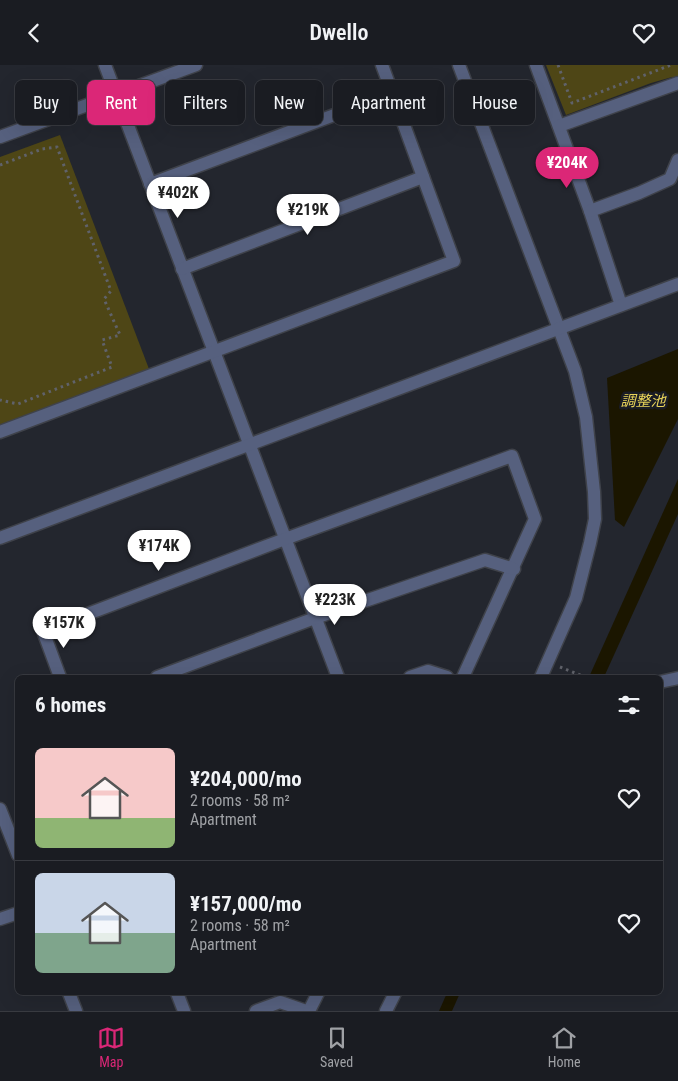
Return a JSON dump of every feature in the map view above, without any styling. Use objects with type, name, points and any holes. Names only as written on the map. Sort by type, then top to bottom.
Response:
[{"type":"street","points":[[105,65],[110,80]]},
{"type":"street","points":[[155,80],[196,65]]},
{"type":"street","points":[[382,65],[387,80]]},
{"type":"street","points":[[459,65],[575,371],[586,417],[595,519],[576,598],[542,675]]},
{"type":"street","points":[[536,65],[590,211],[621,305]]},
{"type":"street","points":[[559,126],[678,83]]},
{"type":"street","points":[[0,137],[87,106]]},
{"type":"street","points":[[150,184],[333,115]]},
{"type":"street","points":[[127,125],[337,675]]},
{"type":"street","points":[[0,432],[454,261],[404,125]]},
{"type":"street","points":[[590,211],[640,193],[670,179],[678,161]]},
{"type":"street","points":[[182,269],[423,177]]},
{"type":"street","points":[[0,538],[678,284]]},
{"type":"street","points":[[59,675],[43,631],[285,539],[512,457],[535,519],[514,569],[464,675]]},
{"type":"street","points":[[161,675],[315,618],[485,560],[514,569]]},
{"type":"street","points":[[416,675],[428,671],[441,675]]},
{"type":"street","points":[[663,682],[678,678]]},
{"type":"street","points":[[0,809],[15,847]]},
{"type":"street","points":[[0,919],[15,914]]},
{"type":"street","points":[[70,995],[76,1011]]},
{"type":"street","points":[[178,995],[184,1011]]},
{"type":"street","points":[[256,1011],[280,1002],[308,1011],[317,995]]},
{"type":"street","points":[[386,1011],[394,995]]},
{"type":"path","points":[[558,65],[572,103],[671,65]]},
{"type":"path","points":[[0,165],[42,149],[57,147],[111,291],[104,299],[120,335],[102,341],[112,367],[18,404],[0,400]]},
{"type":"path","points":[[572,672],[580,675]]},
{"type":"shaded area","points":[[546,65],[678,65],[678,77],[651,83],[566,115]]},
{"type":"shaded area","points":[[60,135],[149,369],[0,425],[0,157]]},
{"type":"water","name":"調整池","points":[[678,349],[678,419],[624,527],[615,520],[607,378]]},
{"type":"water","points":[[678,479],[678,514],[605,675],[590,675]]},
{"type":"water","points":[[446,995],[459,995],[452,1011],[439,1011]]}]
